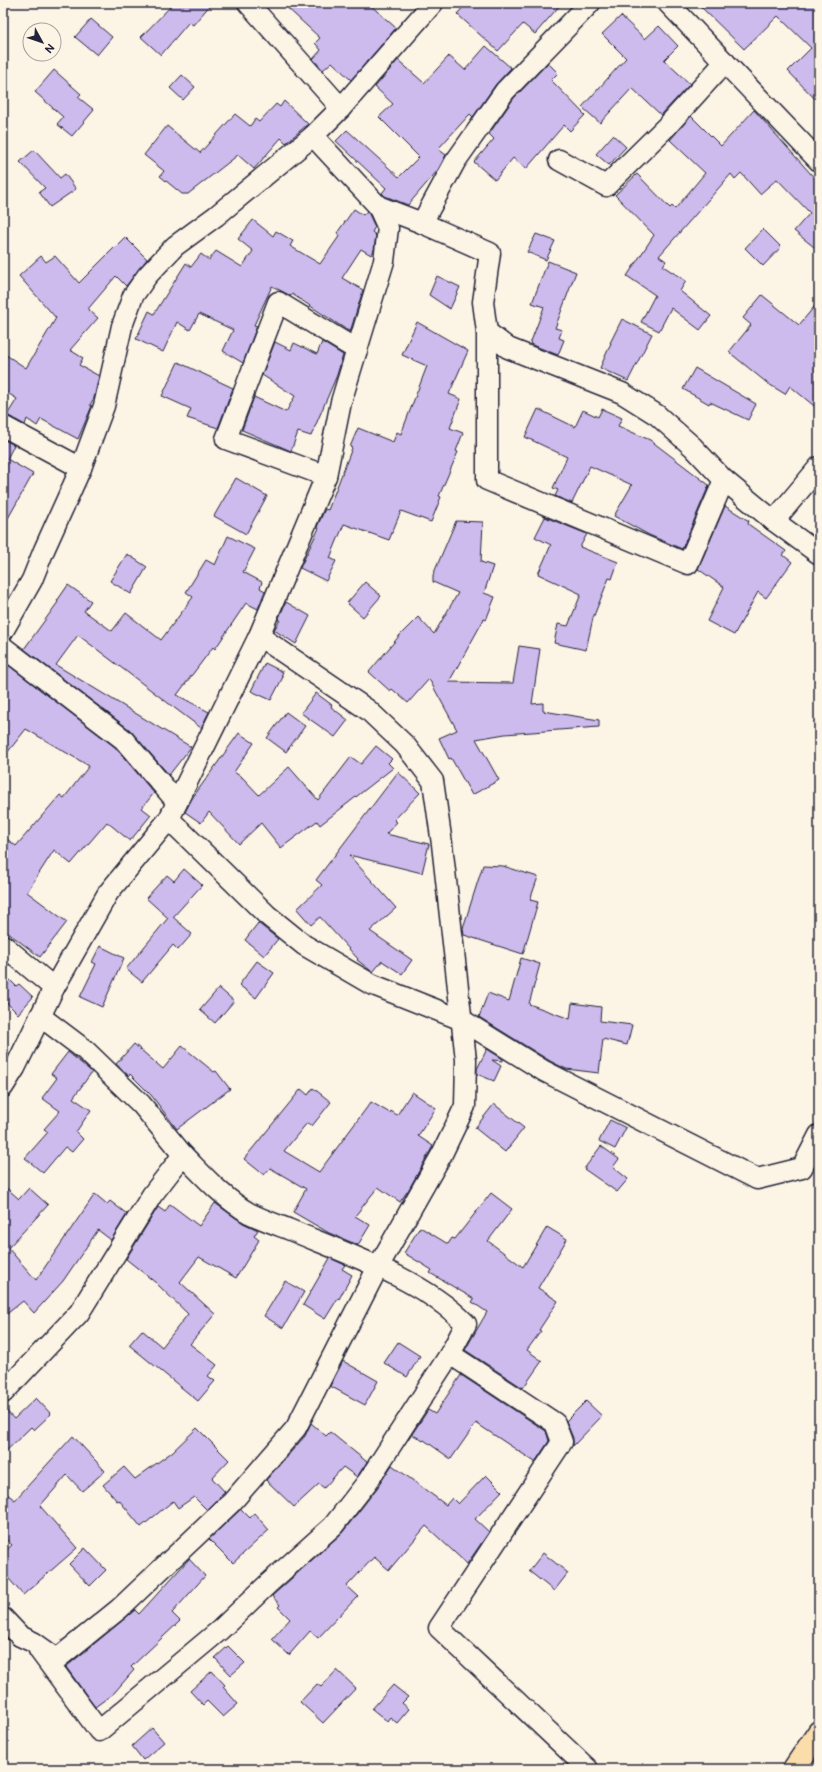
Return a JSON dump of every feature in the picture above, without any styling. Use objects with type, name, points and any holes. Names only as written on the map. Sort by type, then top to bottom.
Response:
[{"type":"main road","points":[[794,1769],[819,1732]]},
{"type":"street","points":[[248,3],[341,108]]},
{"type":"street","points":[[3,631],[32,580],[81,468],[104,406],[122,326],[133,296],[144,281],[175,246],[216,216],[313,136],[341,108],[433,3]]},
{"type":"street","points":[[422,223],[456,162],[505,92],[590,3]]},
{"type":"street","points":[[668,3],[819,161]]},
{"type":"street","points":[[559,160],[606,186],[668,125],[725,62]]},
{"type":"street","points":[[3,1087],[54,988],[108,893],[173,811],[259,636],[326,476],[341,402],[384,261],[388,228],[378,206],[313,136]]},
{"type":"street","points":[[378,206],[422,223],[490,253],[483,302],[487,332],[486,480],[688,564],[724,480]]},
{"type":"street","points":[[326,476],[226,439],[278,302],[357,350]]},
{"type":"street","points":[[487,332],[508,348],[622,393],[657,415],[693,446],[724,480],[774,521],[819,554]]},
{"type":"street","points":[[3,426],[81,468]]},
{"type":"street","points":[[774,521],[819,467]]},
{"type":"street","points":[[3,1618],[20,1636],[34,1642],[58,1659],[119,1609],[232,1502],[296,1428],[378,1267],[442,1154],[465,1106],[466,1060],[442,844],[433,781],[405,745],[368,710],[259,636]]},
{"type":"street","points":[[3,648],[79,704],[123,739],[173,811],[267,915],[304,945],[371,984],[462,1020],[544,1071],[756,1179],[802,1168],[819,1135]]},
{"type":"street","points":[[3,945],[54,988]]},
{"type":"street","points":[[34,1642],[99,1731],[220,1630],[269,1583],[333,1526],[368,1481],[450,1354],[466,1324],[453,1310],[434,1296],[378,1267],[249,1213],[220,1192],[183,1155],[140,1104],[85,1050],[40,1016]]},
{"type":"street","points":[[3,1393],[79,1314],[152,1195],[183,1155]]},
{"type":"street","points":[[450,1354],[555,1423],[562,1442],[439,1628],[588,1769]]},
{"type":"building","points":[[168,3],[212,3],[193,25],[189,22],[161,55],[141,37],[171,6]]},
{"type":"building","points":[[282,3],[368,3],[396,28],[351,80],[332,62],[323,70],[313,59],[321,50],[315,43],[320,38]]},
{"type":"building","points":[[467,3],[562,3],[535,34],[523,24],[498,51],[457,14]]},
{"type":"building","points":[[697,3],[819,3],[819,103],[788,71],[811,48],[778,16],[744,49]]},
{"type":"building","points":[[621,16],[645,39],[659,26],[678,46],[664,60],[690,84],[661,115],[632,88],[600,123],[582,107],[626,58],[602,34]]},
{"type":"building","points":[[91,19],[112,37],[97,55],[75,37]]},
{"type":"building","points":[[486,46],[511,68],[496,84],[473,117],[470,114],[438,149],[446,155],[438,170],[408,205],[385,196],[382,193],[386,188],[336,141],[347,130],[399,177],[419,157],[379,117],[393,104],[375,87],[398,60],[424,83],[449,56],[465,70]]},
{"type":"building","points":[[548,63],[558,73],[551,80],[585,115],[570,131],[564,125],[526,169],[513,158],[495,180],[474,162],[494,139],[489,134],[514,98]]},
{"type":"building","points":[[54,70],[81,94],[78,97],[94,110],[72,136],[57,124],[63,117],[35,92]]},
{"type":"building","points":[[182,75],[195,87],[183,100],[170,88]]},
{"type":"building","points":[[284,101],[308,124],[286,143],[281,138],[254,169],[238,155],[188,194],[182,194],[160,176],[164,171],[144,155],[167,126],[200,153],[235,114],[250,126],[255,119],[259,122],[276,104],[280,107]]},
{"type":"building","points":[[754,110],[819,183],[819,251],[794,231],[810,213],[777,179],[760,194],[741,173],[735,179],[731,174],[659,256],[666,261],[663,266],[686,281],[680,291],[711,316],[700,330],[671,308],[659,331],[641,322],[655,295],[627,276],[654,235],[615,195],[637,174],[670,208],[672,206],[675,209],[705,173],[670,140],[691,116],[721,146]]},
{"type":"building","points":[[613,135],[626,147],[609,165],[596,154]]},
{"type":"building","points":[[34,150],[60,178],[65,174],[76,189],[50,207],[39,192],[45,188],[20,162]]},
{"type":"building","points":[[354,209],[363,215],[367,211],[368,212],[375,227],[372,232],[376,235],[374,250],[371,255],[361,249],[342,278],[363,290],[350,332],[292,294],[291,296],[272,286],[254,325],[257,326],[243,363],[223,351],[233,330],[199,314],[190,330],[177,322],[163,352],[136,339],[149,311],[154,314],[186,263],[191,267],[201,254],[209,260],[216,251],[242,267],[253,251],[238,239],[253,220],[273,236],[276,231],[293,241],[290,246],[320,264],[340,235],[337,233]]},
{"type":"building","points":[[763,229],[781,247],[763,266],[745,248]]},
{"type":"building","points":[[536,234],[555,241],[546,260],[527,252]]},
{"type":"building","points":[[125,237],[147,259],[126,286],[116,276],[88,309],[98,318],[70,350],[83,358],[79,365],[99,376],[94,398],[90,405],[92,406],[78,439],[41,419],[37,426],[27,419],[25,425],[7,415],[17,399],[3,390],[3,353],[26,368],[56,318],[19,276],[41,256],[46,262],[55,256],[79,283]]},
{"type":"building","points":[[548,261],[576,272],[555,328],[562,330],[559,338],[564,340],[558,355],[530,344],[544,307],[532,303]]},
{"type":"building","points":[[437,276],[460,287],[450,309],[429,295]]},
{"type":"building","points":[[762,295],[799,325],[819,301],[819,410],[790,386],[785,394],[767,383],[729,352],[751,325],[743,318]]},
{"type":"building","points":[[622,319],[652,334],[628,381],[600,368]]},
{"type":"building","points":[[417,322],[468,351],[449,394],[461,399],[450,428],[463,433],[456,451],[458,452],[439,496],[441,497],[431,522],[401,511],[389,540],[344,524],[330,558],[336,561],[326,581],[300,568],[319,528],[317,527],[325,509],[328,510],[352,448],[350,447],[358,428],[393,442],[397,432],[401,434],[427,366],[402,355]]},
{"type":"building","points":[[275,342],[291,350],[294,343],[317,354],[322,342],[343,355],[337,375],[311,436],[298,432],[291,451],[242,430],[254,397],[286,412],[295,396],[262,375]]},
{"type":"building","points":[[178,362],[233,388],[218,428],[187,418],[191,409],[162,396]]},
{"type":"building","points":[[695,368],[756,404],[748,420],[710,402],[709,404],[683,389]]},
{"type":"building","points":[[538,409],[575,427],[583,410],[598,417],[602,409],[622,418],[618,426],[650,440],[709,485],[682,549],[649,535],[614,516],[632,485],[590,466],[572,503],[555,496],[558,490],[553,488],[567,457],[525,437]]},
{"type":"building","points":[[3,439],[14,445],[7,459],[33,474],[3,527]]},
{"type":"building","points":[[236,478],[267,496],[246,534],[214,516]]},
{"type":"building","points":[[725,506],[749,521],[748,524],[786,551],[783,555],[792,562],[766,598],[758,592],[734,635],[707,621],[724,587],[698,569]]},
{"type":"building","points":[[545,517],[587,534],[580,547],[618,562],[612,579],[609,578],[593,618],[586,650],[554,643],[558,624],[568,626],[581,594],[538,574],[551,545],[535,537]]},
{"type":"building","points":[[456,521],[483,522],[481,562],[493,566],[484,593],[495,597],[486,620],[484,619],[449,682],[513,683],[519,646],[540,649],[532,704],[543,703],[543,711],[599,720],[599,727],[505,734],[476,739],[499,780],[472,795],[451,758],[449,759],[439,738],[457,730],[429,679],[408,703],[392,689],[390,691],[369,672],[400,635],[418,617],[434,634],[458,593],[433,582],[433,575]]},
{"type":"building","points":[[228,536],[255,549],[243,572],[262,582],[260,588],[265,591],[258,609],[246,603],[215,649],[213,647],[177,695],[209,712],[201,728],[78,635],[56,665],[191,747],[169,775],[130,730],[24,649],[58,602],[57,601],[68,585],[91,601],[84,611],[112,631],[126,613],[161,640],[193,597],[186,592],[206,560],[215,565]]},
{"type":"building","points":[[127,554],[147,567],[131,594],[110,581]]},
{"type":"building","points":[[365,582],[381,596],[363,617],[347,603]]},
{"type":"building","points":[[286,602],[310,616],[296,644],[274,630],[280,620],[278,620]]},
{"type":"building","points":[[3,661],[115,747],[154,793],[142,808],[151,815],[130,841],[107,822],[71,864],[54,850],[27,892],[67,922],[40,957],[3,929],[3,836],[16,846],[60,795],[64,798],[89,766],[26,729],[3,758]]},
{"type":"building","points":[[265,663],[283,672],[281,676],[283,677],[271,700],[251,691]]},
{"type":"building","points":[[316,693],[348,720],[335,737],[301,713]]},
{"type":"building","points":[[286,712],[305,726],[286,752],[267,738]]},
{"type":"building","points":[[239,733],[254,743],[234,772],[243,778],[259,795],[289,767],[318,800],[351,757],[361,764],[376,746],[392,759],[388,763],[393,768],[320,825],[317,821],[281,848],[261,823],[239,844],[209,812],[201,823],[185,812],[193,797]]},
{"type":"building","points":[[398,772],[420,793],[394,820],[397,822],[386,834],[429,844],[422,873],[349,855],[396,908],[370,931],[412,960],[402,974],[382,961],[373,972],[357,960],[358,959],[320,917],[311,925],[297,909],[322,885],[316,880]]},
{"type":"building","points":[[483,865],[503,866],[538,877],[530,900],[538,902],[523,954],[464,935],[463,928]]},
{"type":"building","points":[[184,869],[202,885],[173,917],[192,934],[178,950],[173,945],[142,982],[126,969],[168,918],[146,898],[167,875],[174,881]]},
{"type":"building","points":[[258,923],[278,939],[264,956],[245,940]]},
{"type":"building","points":[[100,946],[124,958],[102,1007],[80,997],[96,964],[92,962]]},
{"type":"building","points":[[521,958],[540,964],[529,1004],[570,1019],[572,1003],[601,1007],[600,1021],[632,1025],[627,1045],[603,1039],[599,1073],[566,1069],[550,1061],[479,1017],[488,993],[509,1001]]},
{"type":"building","points":[[257,961],[274,973],[256,998],[239,985]]},
{"type":"building","points":[[3,973],[16,986],[19,984],[33,997],[18,1014],[3,999]]},
{"type":"building","points":[[219,988],[234,1001],[215,1023],[200,1010]]},
{"type":"building","points":[[134,1044],[163,1069],[182,1046],[214,1072],[216,1071],[230,1089],[177,1129],[151,1095],[130,1074],[129,1076],[116,1064]]},
{"type":"building","points":[[487,1049],[503,1059],[503,1061],[492,1060],[501,1066],[494,1081],[477,1074],[477,1069]]},
{"type":"building","points":[[68,1052],[92,1072],[73,1098],[91,1110],[76,1132],[83,1139],[72,1152],[65,1147],[43,1173],[25,1158],[48,1132],[44,1129],[60,1111],[42,1098],[57,1078],[51,1074]]},
{"type":"building","points":[[313,1088],[331,1102],[312,1126],[307,1123],[284,1151],[319,1172],[371,1102],[390,1113],[391,1111],[397,1115],[412,1092],[436,1108],[418,1136],[433,1146],[400,1202],[378,1187],[355,1216],[370,1225],[358,1245],[329,1233],[293,1212],[306,1189],[270,1168],[264,1175],[244,1159],[301,1089],[308,1095]]},
{"type":"building","points":[[494,1104],[524,1128],[505,1152],[475,1128]]},
{"type":"building","points":[[610,1120],[626,1128],[615,1149],[599,1141]]},
{"type":"building","points":[[601,1146],[619,1159],[613,1167],[628,1179],[617,1192],[584,1169]]},
{"type":"building","points":[[3,1185],[19,1199],[29,1188],[48,1205],[8,1248],[36,1280],[95,1194],[107,1204],[110,1201],[127,1214],[111,1240],[98,1230],[63,1281],[34,1313],[23,1301],[3,1317]]},
{"type":"building","points":[[491,1193],[512,1209],[488,1241],[523,1267],[547,1227],[567,1239],[538,1288],[558,1301],[539,1330],[541,1331],[527,1350],[542,1361],[523,1388],[465,1350],[487,1312],[472,1302],[474,1299],[430,1273],[432,1270],[404,1253],[420,1227],[448,1244],[452,1238],[455,1239]]},
{"type":"building","points":[[215,1203],[243,1223],[258,1230],[254,1236],[259,1240],[236,1278],[199,1257],[180,1282],[215,1314],[190,1344],[217,1365],[208,1376],[215,1381],[198,1401],[129,1345],[142,1330],[162,1347],[188,1314],[156,1283],[126,1259],[158,1207],[165,1212],[170,1204],[199,1226]]},
{"type":"building","points":[[330,1258],[345,1265],[342,1269],[352,1275],[339,1299],[338,1298],[325,1319],[303,1305]]},
{"type":"building","points":[[285,1281],[304,1292],[283,1328],[264,1316]]},
{"type":"building","points":[[398,1342],[420,1356],[407,1377],[384,1363]]},
{"type":"building","points":[[343,1361],[378,1381],[365,1405],[330,1386]]},
{"type":"building","points":[[461,1375],[546,1431],[549,1441],[535,1462],[476,1423],[451,1459],[424,1440],[423,1441],[412,1434],[428,1410],[435,1414]]},
{"type":"building","points":[[36,1398],[51,1414],[34,1430],[31,1427],[3,1454],[3,1407],[14,1419]]},
{"type":"building","points":[[586,1401],[602,1416],[573,1446],[573,1438],[566,1421]]},
{"type":"building","points":[[311,1423],[326,1436],[330,1432],[367,1462],[357,1477],[343,1467],[324,1488],[319,1484],[294,1507],[266,1480],[305,1436]]},
{"type":"building","points":[[197,1428],[229,1460],[212,1478],[225,1492],[207,1510],[194,1497],[178,1508],[173,1501],[141,1527],[119,1500],[117,1501],[103,1485],[124,1467],[135,1479],[172,1452]]},
{"type":"building","points":[[73,1436],[105,1471],[82,1491],[67,1475],[40,1506],[77,1548],[23,1595],[3,1572],[3,1553],[12,1545],[3,1536],[3,1491],[15,1500]]},
{"type":"building","points":[[392,1465],[446,1505],[452,1498],[458,1504],[486,1475],[502,1491],[475,1519],[489,1532],[467,1564],[426,1526],[389,1570],[374,1557],[347,1586],[358,1596],[318,1638],[310,1631],[289,1655],[272,1639],[290,1619],[278,1607],[280,1605],[272,1596],[342,1533],[377,1488]]},
{"type":"building","points":[[241,1509],[250,1518],[254,1513],[269,1530],[233,1563],[209,1539]]},
{"type":"building","points":[[85,1548],[106,1570],[90,1586],[69,1564]]},
{"type":"building","points":[[543,1553],[568,1573],[554,1591],[529,1571]]},
{"type":"building","points":[[189,1559],[205,1576],[172,1613],[180,1621],[131,1667],[134,1670],[114,1693],[95,1707],[66,1667],[135,1610],[139,1614]]},
{"type":"building","points":[[228,1646],[245,1663],[231,1675],[215,1658]]},
{"type":"building","points":[[337,1670],[356,1688],[323,1723],[300,1702],[317,1684],[321,1687]]},
{"type":"building","points":[[212,1671],[225,1685],[223,1687],[238,1704],[223,1717],[207,1701],[203,1705],[190,1691]]},
{"type":"building","points":[[393,1685],[408,1697],[402,1703],[409,1709],[397,1723],[390,1717],[387,1721],[372,1709]]},
{"type":"building","points":[[152,1728],[164,1742],[143,1760],[132,1746]]}]
